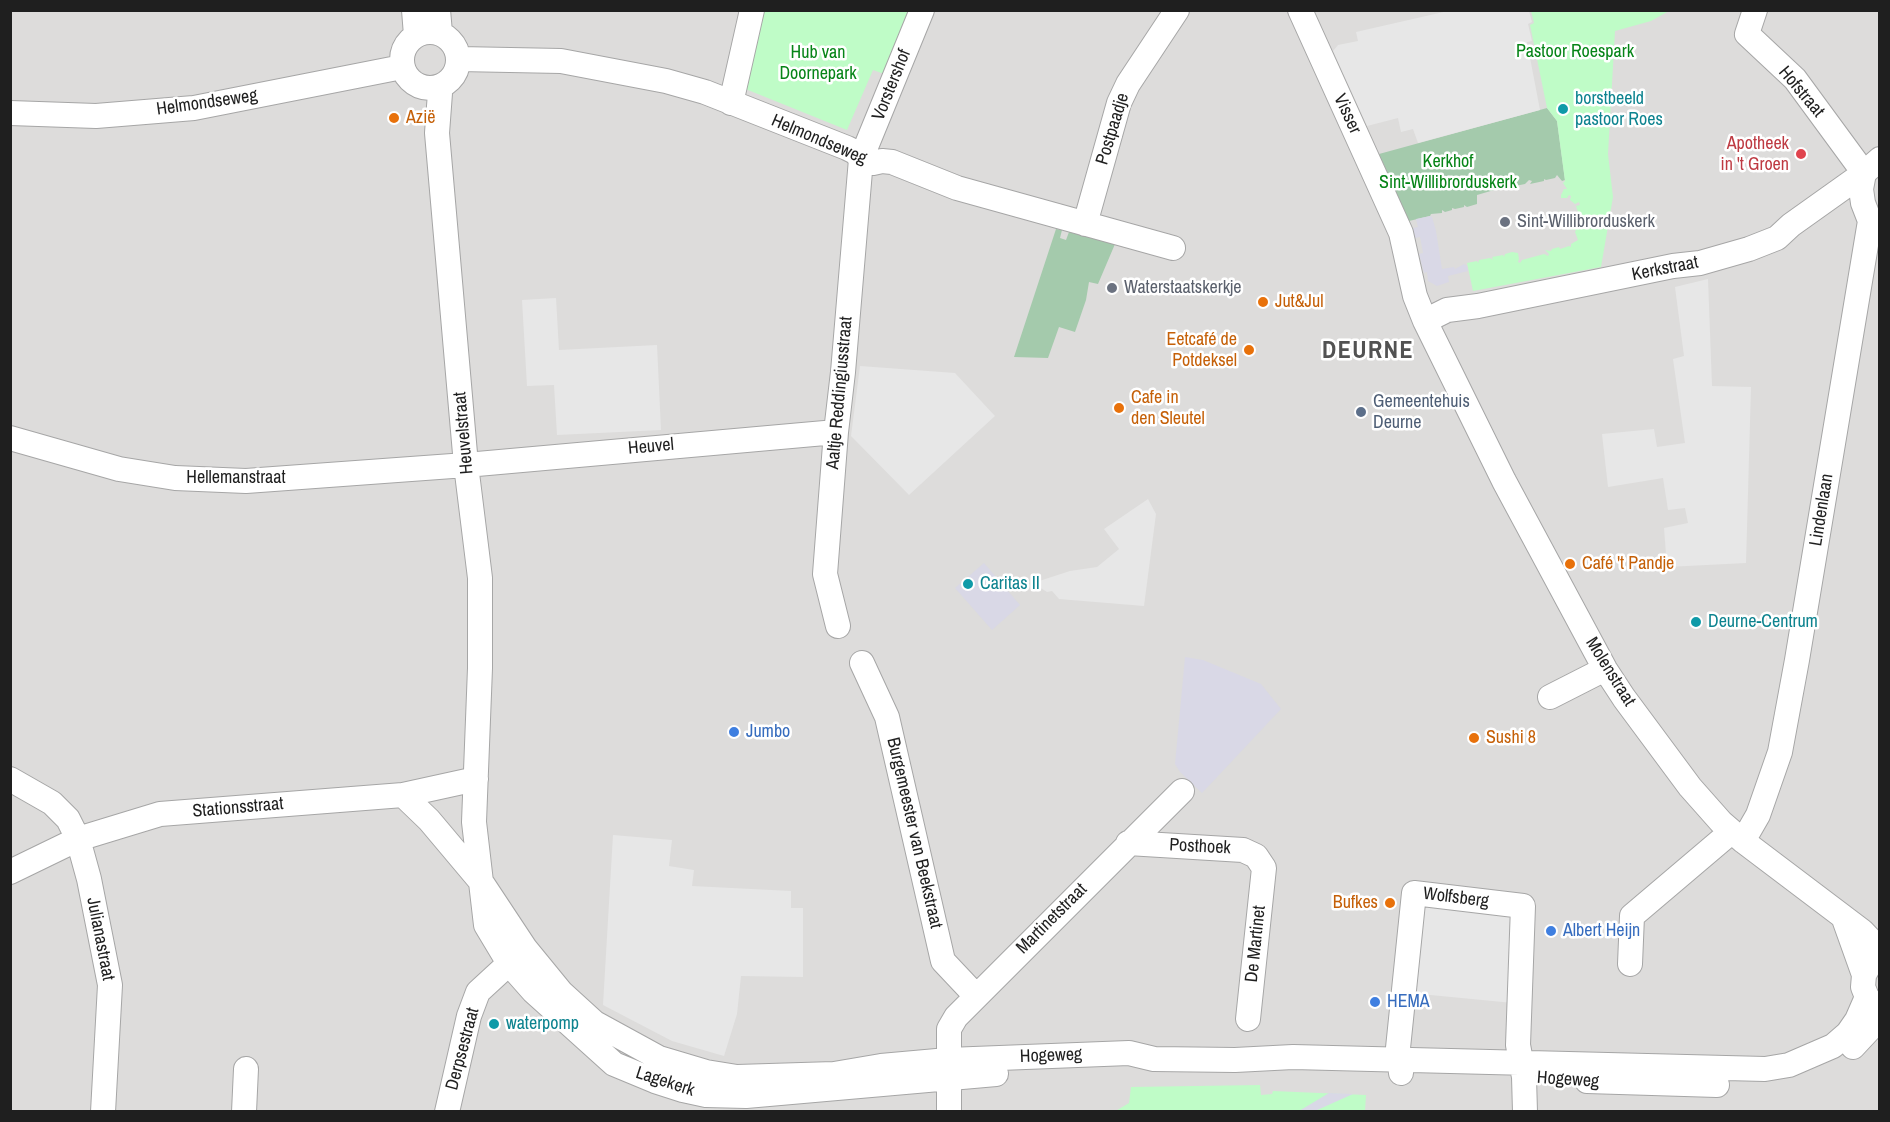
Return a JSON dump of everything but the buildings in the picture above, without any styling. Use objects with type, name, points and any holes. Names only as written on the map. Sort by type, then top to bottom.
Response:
[{"type":"street","points":[[414,10],[454,44],[459,58],[457,73],[447,84],[438,88],[420,88],[409,81],[402,68],[401,56],[407,44],[431,26]]},
{"type":"street","points":[[731,104],[752,10]]},
{"type":"street","name":"Vorstershof","points":[[861,159],[922,10]]},
{"type":"street","name":"Postpaadje","points":[[1085,224],[1119,103],[1128,84],[1177,10]]},
{"type":"street","name":"Visser","points":[[1300,10],[1401,234],[1415,296],[1448,369]]},
{"type":"street","name":"Hofstraat","points":[[1755,10],[1747,34],[1795,79],[1872,166]]},
{"type":"street","name":"Helmondseweg","points":[[459,58],[561,61],[608,69],[685,87],[847,148],[861,159],[873,163],[892,162],[957,188],[1173,248]]},
{"type":"street","name":"Helmondseweg","points":[[10,113],[96,116],[194,108],[402,68]]},
{"type":"street","name":"Heuvelstraat","points":[[438,88],[440,93],[436,133],[466,465],[480,578],[476,779]]},
{"type":"street","name":"Aaltje Reddingiusstraat","points":[[838,626],[825,574],[861,159]]},
{"type":"street","name":"Kerkstraat","points":[[1425,321],[1447,310],[1673,266],[1700,263],[1749,249],[1777,238],[1791,225],[1872,166]]},
{"type":"street","name":"Lindenlaan","points":[[1737,837],[1758,815],[1780,752],[1870,221],[1863,204],[1861,189],[1872,166]]},
{"type":"street","name":"Molenstraat","points":[[1448,369],[1528,528],[1605,669],[1690,787],[1737,837],[1862,931],[1880,950]]},
{"type":"street","name":"Heuvel","points":[[466,465],[836,432]]},
{"type":"street","name":"Hellemanstraat","points":[[10,438],[119,469],[175,478],[246,481],[466,465]]},
{"type":"street","name":"Burgemeester van Beekstraat","points":[[862,663],[886,717],[944,961],[976,996]]},
{"type":"street","points":[[1550,698],[1605,669]]},
{"type":"street","name":"Julianastraat","points":[[10,779],[52,802],[68,819],[78,839],[89,879],[110,985],[103,1112]]},
{"type":"street","name":"Stationsstraat","points":[[10,872],[78,839],[160,814],[403,795],[476,779]]},
{"type":"street","name":"Lagekerk","points":[[476,779],[474,822],[486,925],[510,965],[533,991],[614,1064],[655,1081],[682,1101]]},
{"type":"street","name":"Martinetstraat","points":[[949,1112],[949,1029],[956,1017],[1182,791]]},
{"type":"street","points":[[403,795],[429,820],[482,883]]},
{"type":"street","points":[[1630,964],[1632,916],[1737,837]]},
{"type":"street","name":"Posthoek","points":[[1128,843],[1243,850],[1257,856],[1264,868]]},
{"type":"street","name":"De Martinet","points":[[1248,1019],[1264,868]]},
{"type":"street","name":"Lagekerk","points":[[482,883],[534,960],[561,993],[595,1023],[659,1058],[706,1093],[746,1096],[948,1069]]},
{"type":"street","name":"Wolfsberg","points":[[1400,1066],[1398,1048],[1414,893],[1523,906],[1518,1045],[1523,1069]]},
{"type":"street","points":[[1844,919],[1872,985]]},
{"type":"street","name":"Derpsestraat","points":[[447,1112],[469,1016],[478,992],[510,965]]},
{"type":"street","name":"Hogeweg","points":[[948,1069],[1131,1064],[1154,1059],[1235,1060],[1345,1074],[1400,1066],[1484,1073],[1523,1069],[1630,1067],[1765,1069],[1789,1065],[1833,1047],[1848,1034],[1857,1020],[1872,985]]},
{"type":"street","name":"Hogeweg","points":[[1523,1069],[1626,1083],[1766,1085],[1792,1080],[1817,1071],[1837,1060],[1856,1044],[1880,1018]]},
{"type":"street","points":[[244,1112],[246,1069]]},
{"type":"street","points":[[1523,1069],[1525,1112]]},
{"type":"street","points":[[682,1101],[706,1093]]},
{"type":"shaded area","points":[[11,11],[1879,11],[1879,1111],[11,1111]]},
{"type":"shaded area","points":[[1448,11],[1529,11],[1532,22],[1528,24],[1532,41],[1527,42],[1540,110],[1418,143],[1413,129],[1401,132],[1398,118],[1367,126],[1333,51],[1338,45],[1358,41],[1356,32]]},
{"type":"shaded area","points":[[1430,216],[1436,231],[1442,269],[1454,267],[1455,269],[1464,264],[1468,271],[1448,276],[1449,282],[1437,286],[1428,281],[1427,272],[1424,273],[1419,254],[1423,253],[1420,237],[1415,238],[1413,228],[1418,227],[1416,219]]},
{"type":"shaded area","points":[[1708,279],[1712,386],[1751,387],[1746,563],[1667,567],[1664,528],[1688,523],[1685,508],[1668,510],[1663,478],[1608,487],[1602,434],[1654,429],[1657,447],[1685,443],[1673,359],[1684,356],[1675,287]]},
{"type":"shaded area","points":[[556,298],[559,350],[657,345],[661,430],[557,435],[554,385],[527,386],[522,300]]},
{"type":"shaded area","points":[[860,366],[955,373],[995,416],[909,495],[851,436]]},
{"type":"shaded area","points":[[1148,499],[1156,514],[1144,606],[1059,599],[1052,591],[1047,592],[1033,583],[1070,571],[1097,567],[1119,549],[1104,529]]},
{"type":"shaded area","points":[[984,563],[1020,605],[992,630],[955,588]]},
{"type":"shaded area","points":[[1185,657],[1203,660],[1261,684],[1281,709],[1202,793],[1175,764]]},
{"type":"shaded area","points":[[613,835],[672,840],[669,866],[694,870],[692,886],[791,891],[791,908],[803,908],[803,977],[741,976],[737,1014],[724,1056],[672,1041],[603,1005]]},
{"type":"shaded area","points":[[1420,901],[1516,911],[1513,1003],[1410,993]]},
{"type":"shaded area","points":[[1329,1093],[1353,1094],[1315,1111],[1299,1111]]},
{"type":"green space","name":"Hub van Doornepark","points":[[758,11],[914,11],[887,75],[873,70],[847,130],[743,88]]},
{"type":"green space","name":"Pastoor Roespark","points":[[1531,11],[1669,11],[1651,21],[1615,31],[1608,154],[1613,197],[1601,267],[1473,291],[1467,263],[1477,261],[1478,263],[1479,260],[1490,258],[1493,260],[1492,257],[1503,255],[1504,257],[1505,254],[1512,252],[1518,253],[1520,263],[1522,260],[1544,254],[1548,256],[1545,250],[1571,247],[1571,244],[1578,240],[1576,230],[1568,229],[1567,226],[1573,223],[1576,225],[1577,215],[1581,216],[1581,213],[1578,212],[1576,206],[1580,205],[1579,202],[1575,204],[1570,200],[1569,195],[1567,198],[1561,198],[1564,189],[1567,189],[1563,183],[1565,181],[1557,121],[1547,108],[1530,25],[1534,23]]},
{"type":"green space","name":"Kerkhof Sint-Willibrorduskerk","points":[[1547,108],[1557,121],[1565,180],[1562,181],[1557,175],[1555,178],[1530,184],[1532,181],[1529,180],[1525,184],[1505,188],[1502,186],[1477,195],[1477,204],[1452,208],[1445,212],[1442,210],[1442,213],[1409,221],[1379,154]]},
{"type":"green space","points":[[1056,229],[1062,230],[1060,238],[1066,240],[1069,232],[1115,244],[1098,284],[1089,282],[1086,300],[1075,332],[1059,327],[1048,358],[1014,357]]},
{"type":"green space","points":[[1260,1085],[1261,1095],[1272,1094],[1273,1091],[1366,1095],[1365,1111],[1114,1112],[1129,1103],[1131,1087]]},
{"type":"place","name":"borstbeeld pastoor Roes","points":[[1563,109]]},
{"type":"place","name":"Azië","points":[[394,118]]},
{"type":"place","name":"Apotheek in 't Groen","points":[[1801,154]]},
{"type":"place","name":"Sint-Willibrorduskerk","points":[[1505,222]]},
{"type":"place","name":"Waterstaatskerkje","points":[[1112,288]]},
{"type":"place","name":"Jut&Jul","points":[[1263,302]]},
{"type":"place","name":"Eetcafé de Potdeksel","points":[[1249,350]]},
{"type":"place","name":"Cafe in den Sleutel","points":[[1119,408]]},
{"type":"place","name":"Gemeentehuis Deurne","points":[[1361,412]]},
{"type":"place","name":"Café 't Pandje","points":[[1570,564]]},
{"type":"place","name":"Caritas II","points":[[968,584]]},
{"type":"place","name":"Deurne-Centrum","points":[[1696,622]]},
{"type":"place","name":"Jumbo","points":[[734,732]]},
{"type":"place","name":"Sushi 8","points":[[1474,738]]},
{"type":"place","name":"Bufkes","points":[[1390,903]]},
{"type":"place","name":"Albert Heijn","points":[[1551,931]]},
{"type":"place","name":"HEMA","points":[[1375,1002]]},
{"type":"place","name":"waterpomp","points":[[494,1024]]},
{"type":"district","name":"DEURNE","points":[[1368,352]]}]
